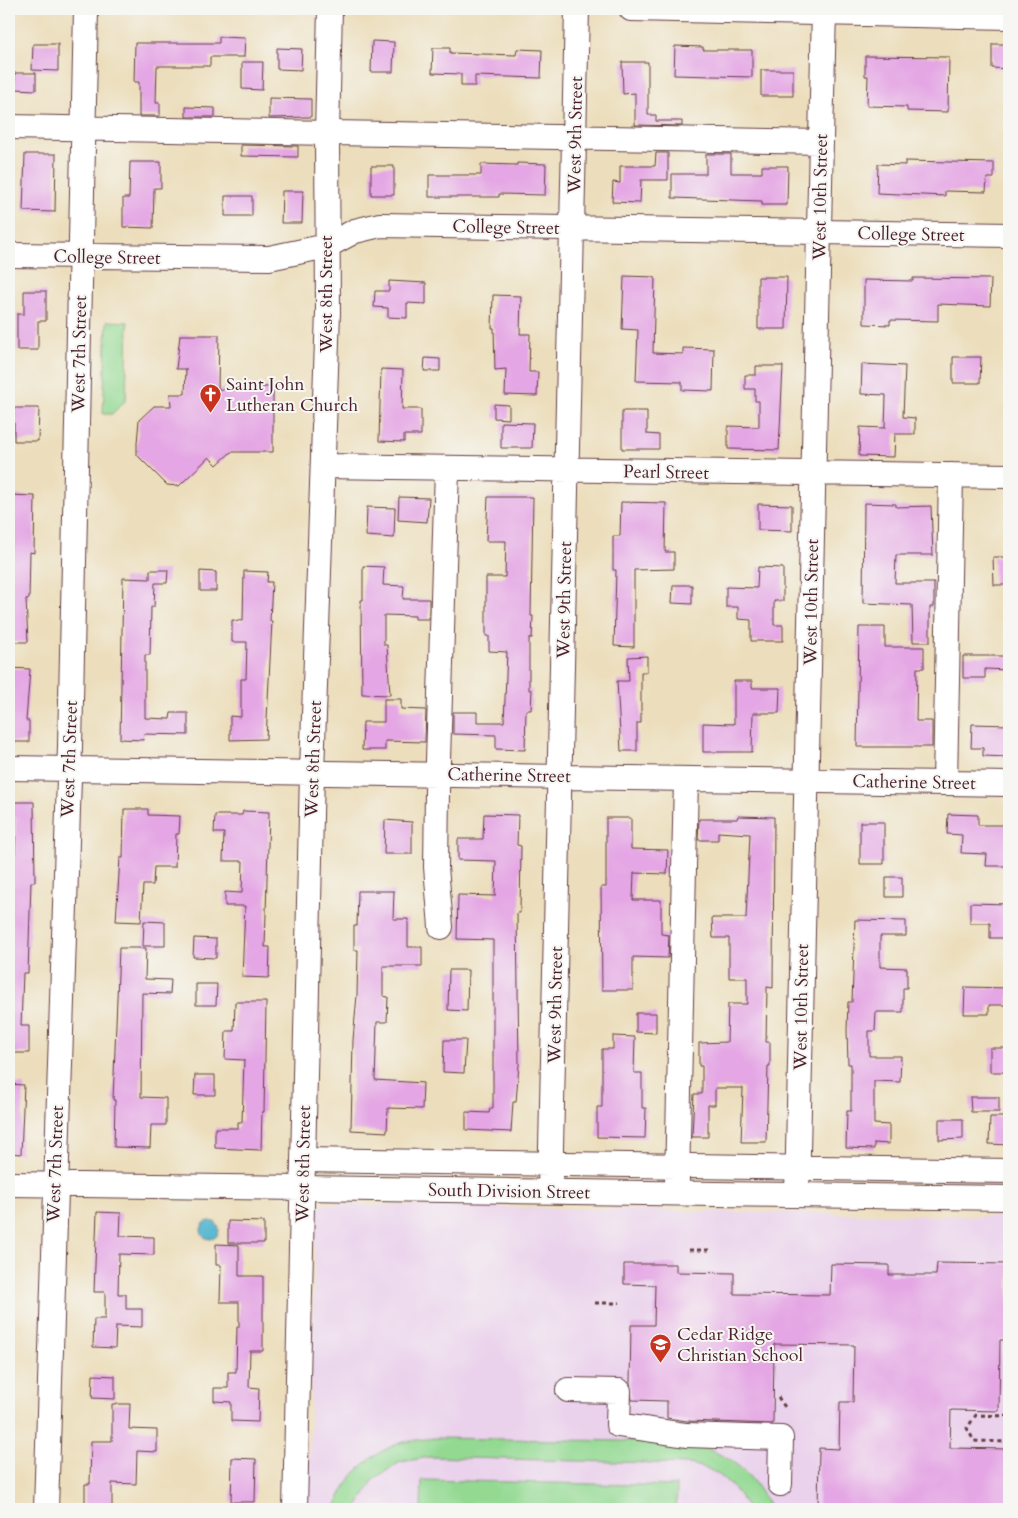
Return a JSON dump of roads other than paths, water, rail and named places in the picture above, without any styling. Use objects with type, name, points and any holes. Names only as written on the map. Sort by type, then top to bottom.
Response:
[{"type":"street","name":"West 7th Street","points":[[46,1509],[69,769],[82,256],[86,9]]},
{"type":"street","name":"West 8th Street","points":[[295,1509],[312,772],[324,466],[327,246],[326,133],[330,9]]},
{"type":"street","name":"West 9th Street","points":[[550,1192],[578,9]]},
{"type":"street","points":[[630,9],[824,11],[1009,17]]},
{"type":"street","name":"West 10th Street","points":[[797,1195],[824,11]]},
{"type":"street","points":[[9,127],[821,142]]},
{"type":"street","name":"College Street","points":[[9,255],[269,258],[327,246],[355,231],[380,225],[1009,235]]},
{"type":"street","name":"Pearl Street","points":[[324,466],[1009,476]]},
{"type":"street","points":[[441,927],[436,867],[447,469]]},
{"type":"street","points":[[945,783],[951,475]]},
{"type":"street","name":"Catherine Street","points":[[9,768],[1009,784]]},
{"type":"street","points":[[676,1193],[686,778]]},
{"type":"street","name":"South Division Street","points":[[303,1160],[1009,1172]]},
{"type":"street","name":"South Division Street","points":[[9,1184],[1009,1198]]},
{"type":"street","points":[[568,1390],[619,1392],[618,1424],[686,1435],[781,1438],[780,1484]]},
{"type":"water","points":[[210,1221],[216,1224],[219,1230],[216,1236],[210,1239],[204,1236],[201,1230],[204,1224]]},
{"type":"place","name":"Saint John Lutheran Church","points":[[210,413]]},
{"type":"place","name":"Cedar Ridge Christian School","points":[[661,1363]]}]
